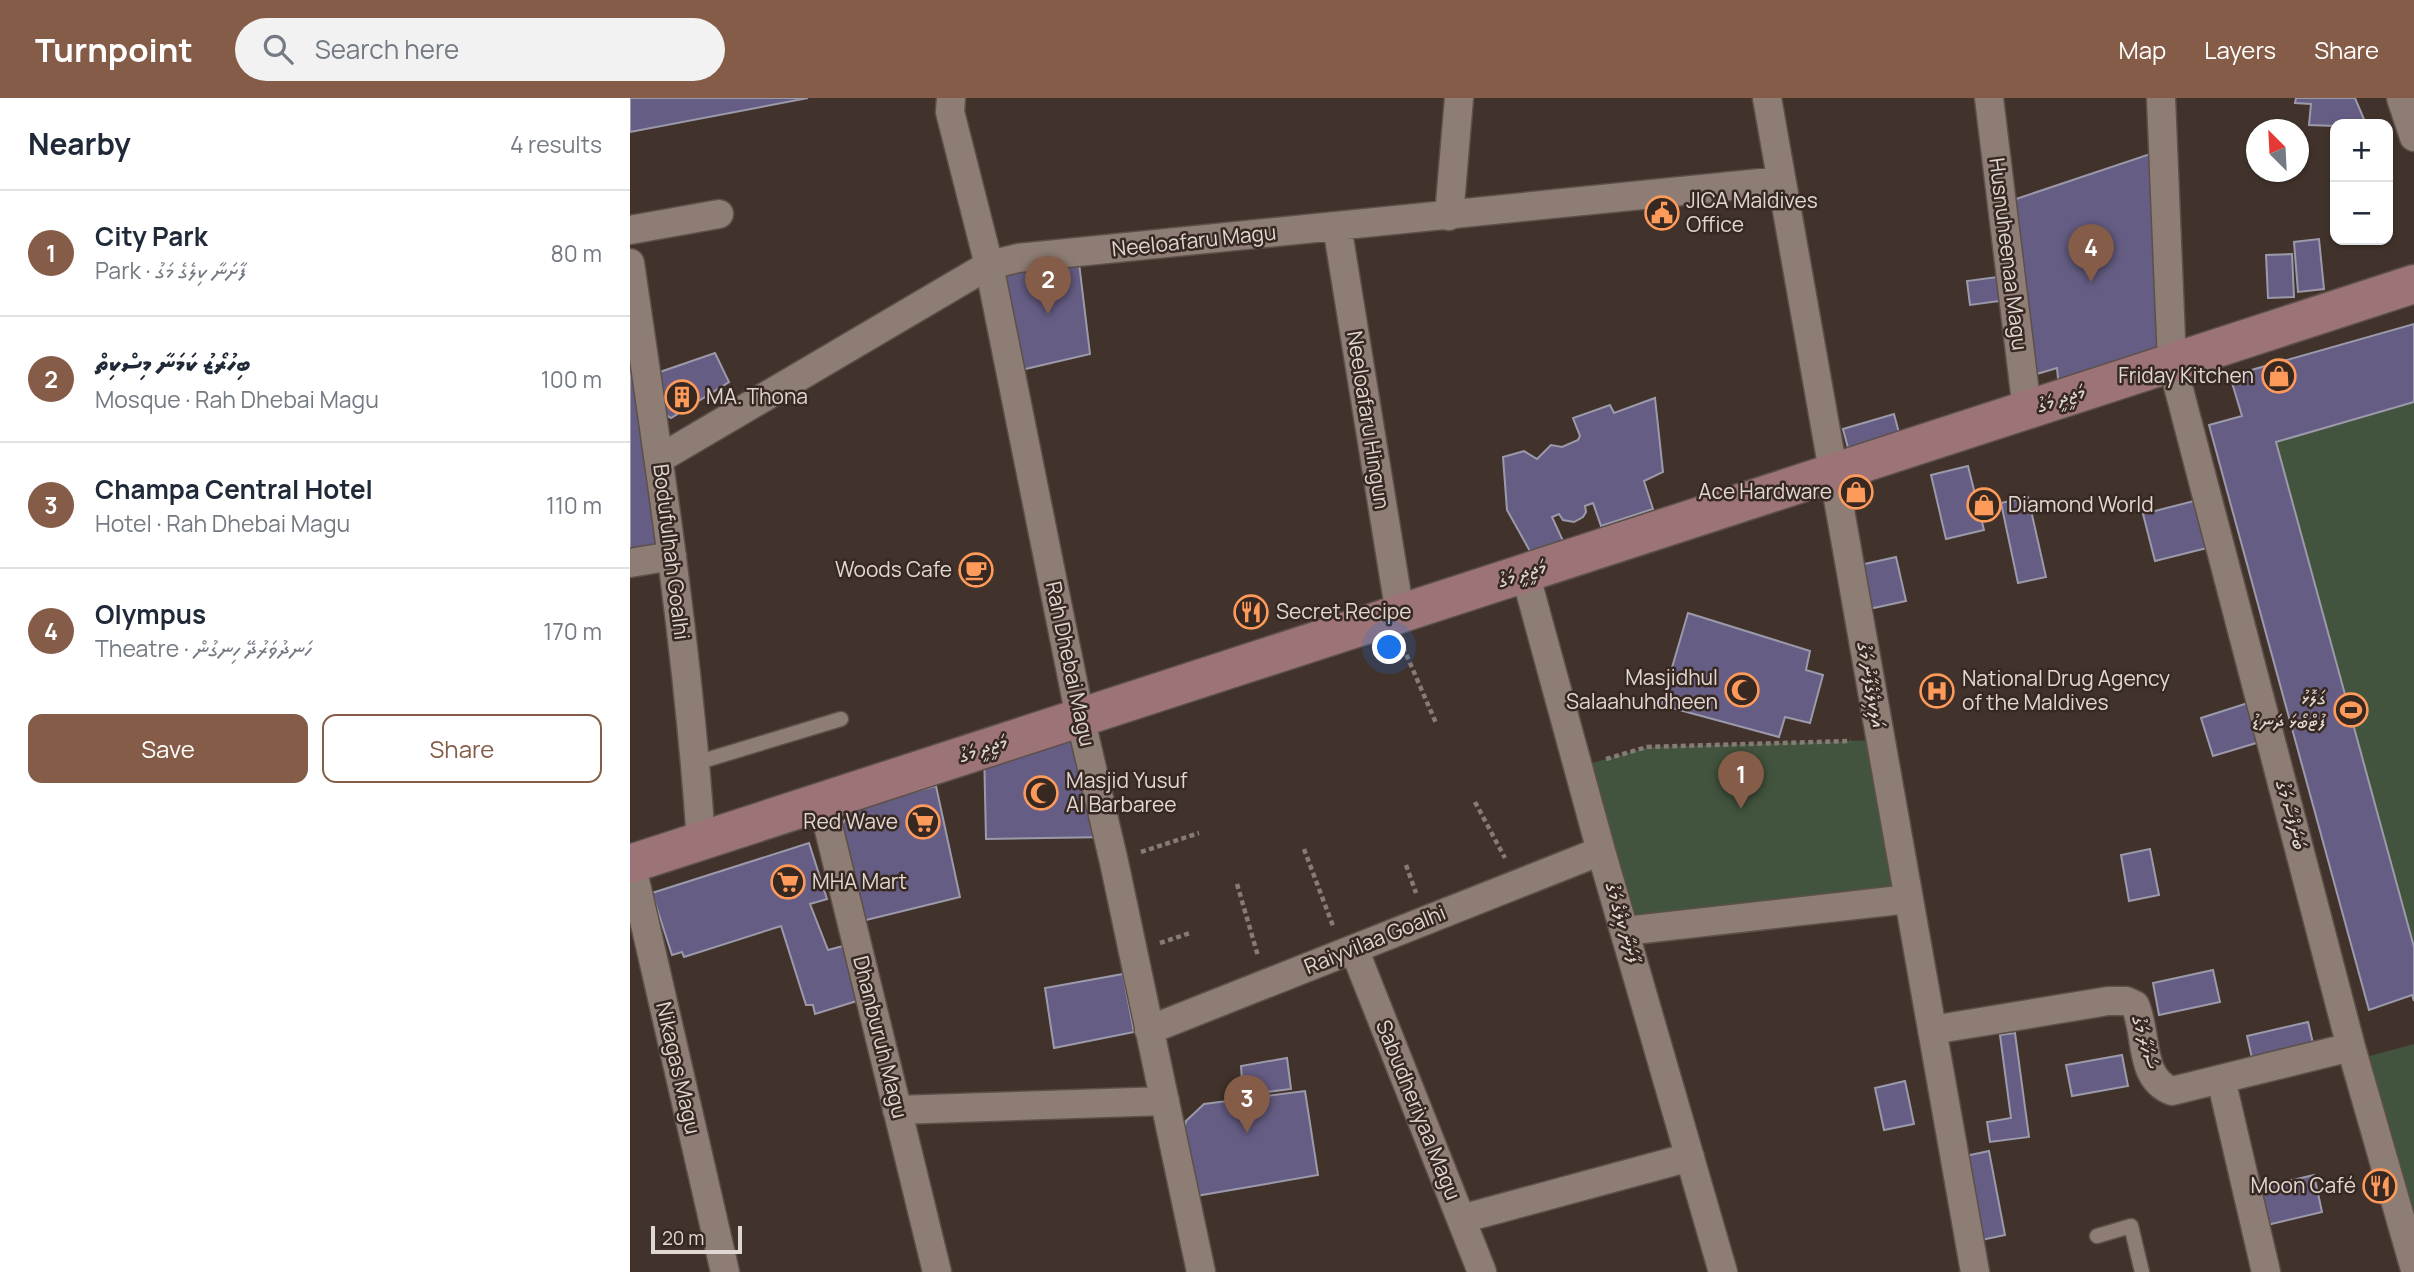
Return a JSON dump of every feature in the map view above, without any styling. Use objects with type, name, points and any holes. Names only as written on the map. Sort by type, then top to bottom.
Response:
[{"type":"street","name":"Rah Dhebai Magu","points":[[951,98],[950,112],[989,265],[1080,717],[1114,862],[1201,1272]]},
{"type":"street","points":[[1449,216],[1459,98]]},
{"type":"street","name":"އަލިކިލެގެފާނު މަގު","points":[[1767,98],[1975,1272]]},
{"type":"street","name":"Husnuheenaa Magu","points":[[1989,98],[2027,410]]},
{"type":"street","name":"ބަނަފްސާ މަގު","points":[[2161,98],[2172,363],[2351,1047],[2414,1266]]},
{"type":"street","points":[[2401,98],[2414,137]]},
{"type":"street","name":"Neeloafaru Magu","points":[[659,459],[989,265],[1018,258],[1781,181]]},
{"type":"street","points":[[630,230],[719,214]]},
{"type":"street","name":"Neeloafaru Hingun","points":[[1337,226],[1395,615]]},
{"type":"street","name":"Bodufulhah Goalhi","points":[[630,263],[673,556],[696,762],[701,841]]},
{"type":"street","name":"މަޖީދީ މަގު","points":[[630,864],[2414,284]]},
{"type":"street","points":[[630,563],[673,556]]},
{"type":"street","name":"ފާށަނާ ކިލެގެ މަގު","points":[[1525,573],[1601,851],[1723,1272]]},
{"type":"street","name":"Dhanburuh Magu","points":[[822,801],[937,1272]]},
{"type":"street","name":"Raiyvilaa Goalhi","points":[[1149,1030],[1601,851]]},
{"type":"street","name":"Nikagas Magu","points":[[630,864],[725,1272]]},
{"type":"street","points":[[1625,931],[1909,900]]},
{"type":"street","name":"Sabudheriyaa Magu","points":[[1349,951],[1482,1272]]},
{"type":"street","name":"ސަހަރާ މަގު","points":[[1932,1030],[2108,1001],[2126,1001],[2135,1005],[2139,1014],[2150,1072],[2159,1086],[2172,1091],[2351,1047]]},
{"type":"street","points":[[2221,1079],[2266,1272]]},
{"type":"street","points":[[897,1110],[1164,1101]]},
{"type":"street","points":[[1461,1219],[1690,1157]]},
{"type":"lane","points":[[696,762],[841,719]]},
{"type":"lane","points":[[2097,1236],[2131,1226],[2143,1272]]},
{"type":"path","points":[[1395,615],[1436,723]]},
{"type":"path","points":[[1578,767],[1647,747],[1880,740]]},
{"type":"path","points":[[1475,802],[1518,884]]},
{"type":"path","points":[[1114,862],[1199,833]]},
{"type":"path","points":[[1304,849],[1349,951]]},
{"type":"path","points":[[1237,884],[1266,984]]},
{"type":"green space","name":"ގަލޮޅު ފުޓްބޯޅަ ދަނޑު","points":[[2414,324],[2414,1001],[2412,995],[2369,1010],[2209,425],[2242,416],[2230,376]]},
{"type":"green space","points":[[1880,740],[1909,899],[1625,931],[1579,767],[1647,747]]},
{"type":"green space","points":[[2414,1044],[2414,1228],[2366,1057]]},
{"type":"building","points":[[630,98],[808,98],[630,132]]},
{"type":"building","points":[[2296,98],[2355,98],[2364,119],[2330,119],[2330,126],[2309,125],[2311,104],[2295,103]]},
{"type":"building","points":[[2156,152],[2167,364],[2060,399],[2057,368],[2030,376],[2010,201]]},
{"type":"building","points":[[2319,239],[2324,289],[2298,292],[2294,242]]},
{"type":"building","points":[[2292,254],[2294,297],[2268,298],[2266,255]]},
{"type":"building","points":[[1079,263],[1090,354],[1021,370],[1002,273]]},
{"type":"building","points":[[1997,277],[2000,301],[1970,305],[1967,281]]},
{"type":"building","points":[[630,311],[660,544],[630,549]]},
{"type":"building","points":[[2414,324],[2414,402],[2276,442],[2414,947],[2414,1001],[2412,995],[2369,1010],[2209,425],[2242,416],[2230,376]]},
{"type":"building","name":"MA. Thona","points":[[715,353],[729,382],[671,418],[663,413],[657,373]]},
{"type":"building","points":[[1655,398],[1663,472],[1644,481],[1653,509],[1601,526],[1593,503],[1585,506],[1583,517],[1574,522],[1563,520],[1559,514],[1552,517],[1563,541],[1531,553],[1507,510],[1503,457],[1524,451],[1537,459],[1551,445],[1562,447],[1578,440],[1580,436],[1573,418],[1610,405],[1614,413]]},
{"type":"building","points":[[1894,414],[1902,444],[1851,459],[1843,429]]},
{"type":"building","points":[[1968,466],[1984,530],[1946,539],[1931,475]]},
{"type":"building","points":[[2028,497],[2046,577],[2018,583],[2001,503]]},
{"type":"building","points":[[2202,499],[2215,546],[2155,561],[2143,514]]},
{"type":"building","points":[[1896,557],[1906,601],[1869,609],[1860,565]]},
{"type":"building","name":"Masjidhul Salaahuhdheen","points":[[1688,613],[1810,651],[1806,670],[1823,675],[1810,723],[1785,717],[1779,737],[1661,705]]},
{"type":"building","points":[[2251,702],[2263,741],[2213,756],[2201,718]]},
{"type":"building","name":"Masjid Yusuf Al Barbaree","points":[[1080,717],[1108,837],[986,839],[984,749]]},
{"type":"building","points":[[936,786],[960,897],[858,922],[842,824],[855,807]]},
{"type":"building","points":[[809,843],[827,899],[810,904],[828,950],[843,946],[860,1000],[815,1014],[813,1005],[806,1005],[781,926],[684,957],[682,952],[672,955],[652,893]]},
{"type":"building","points":[[2150,849],[2159,895],[2129,901],[2121,855]]},
{"type":"building","points":[[2213,970],[2220,1002],[2159,1015],[2153,983]]},
{"type":"building","points":[[1123,974],[1134,1032],[1054,1048],[1045,988]]},
{"type":"building","points":[[2308,1022],[2315,1052],[2254,1067],[2247,1036]]},
{"type":"building","points":[[2015,1033],[2029,1137],[1990,1142],[1987,1122],[2011,1118],[2000,1035]]},
{"type":"building","points":[[2122,1055],[2128,1086],[2072,1096],[2066,1065]]},
{"type":"building","points":[[1287,1058],[1291,1089],[1243,1095],[1241,1066]]},
{"type":"building","points":[[1905,1081],[1914,1124],[1884,1130],[1875,1088]]},
{"type":"building","points":[[1305,1091],[1318,1175],[1190,1197],[1180,1145],[1186,1121],[1204,1104]]},
{"type":"building","points":[[1989,1151],[2005,1235],[1972,1242],[1956,1158]]},
{"type":"building","points":[[2314,1175],[2322,1212],[2263,1226],[2254,1189]]},
{"type":"place","name":"JICA Maldives Office","points":[[1662,213]]},
{"type":"place","name":"Olympus","points":[[2091,282]]},
{"type":"place","name":"ބިހުރޯޒު ކަމަނާ މިސްކިތް","points":[[1048,314]]},
{"type":"place","name":"Friday Kitchen","points":[[2279,376]]},
{"type":"place","name":"MA. Thona","points":[[682,397]]},
{"type":"place","name":"Ace Hardware","points":[[1856,492]]},
{"type":"place","name":"Diamond World","points":[[1984,505]]},
{"type":"place","name":"Woods Cafe","points":[[976,570]]},
{"type":"place","name":"Secret Recipe","points":[[1251,612]]},
{"type":"place","name":"Masjidhul Salaahuhdheen","points":[[1742,690]]},
{"type":"place","name":"National Drug Agency of the Maldives","points":[[1937,691]]},
{"type":"place","name":"ގަލޮޅު ފުޓްބޯޅަ ދަނޑު","points":[[2351,710]]},
{"type":"place","name":"Masjid Yusuf Al Barbaree","points":[[1041,793]]},
{"type":"place","name":"City Park","points":[[1741,809]]},
{"type":"place","name":"Red Wave","points":[[923,822]]},
{"type":"place","name":"MHA Mart","points":[[788,882]]},
{"type":"place","name":"Champa Central Hotel","points":[[1247,1133]]},
{"type":"place","name":"Moon Café","points":[[2380,1186]]}]
